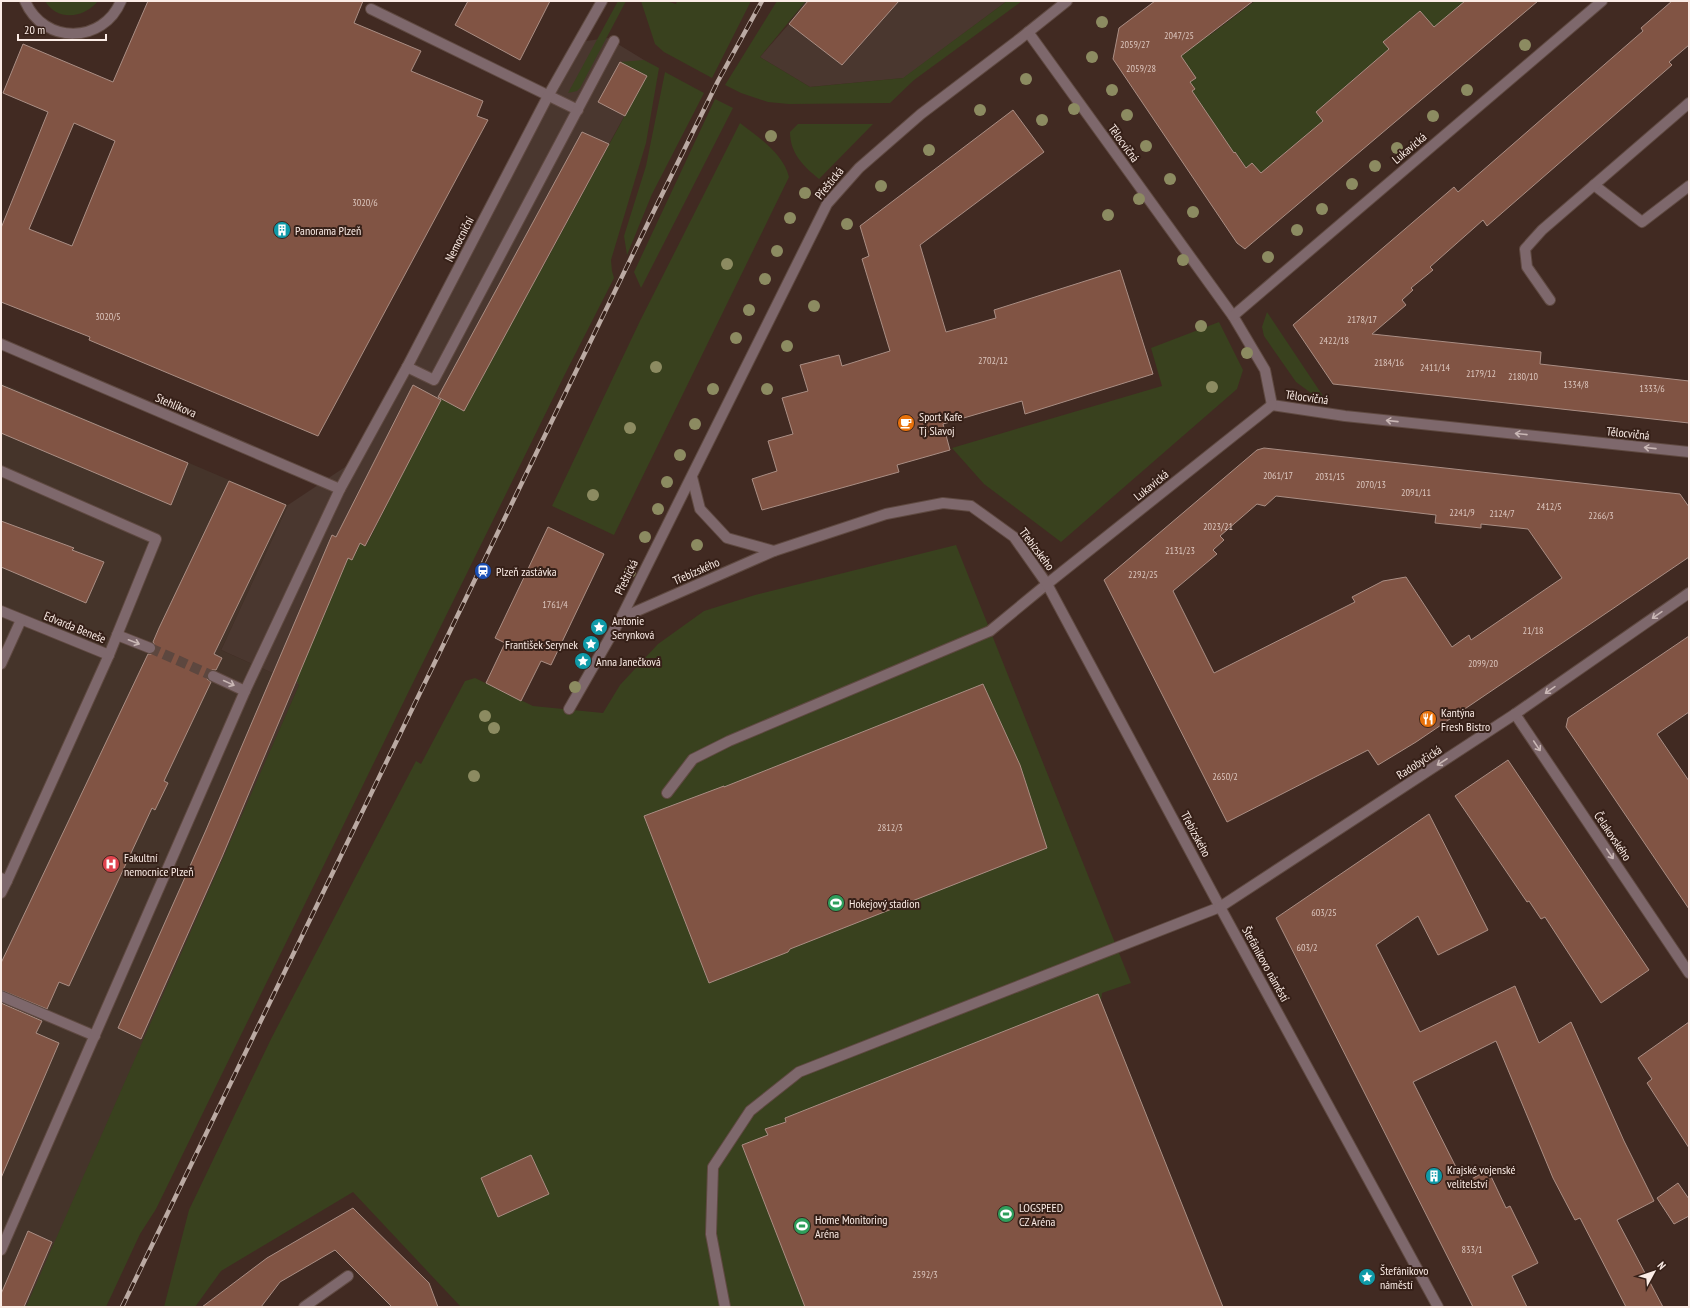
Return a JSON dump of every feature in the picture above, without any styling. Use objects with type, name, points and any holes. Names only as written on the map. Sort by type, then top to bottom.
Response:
[{"type":"street","points":[[25,1],[29,10],[40,22],[54,31],[72,34],[89,32],[105,24],[117,10],[121,1]]},
{"type":"street","name":"Nemocniční","points":[[1,1250],[245,691],[340,489],[408,367],[548,96],[602,1]]},
{"type":"street","name":"Přeštická","points":[[570,709],[621,618],[827,204],[859,168],[921,114],[1067,1]]},
{"type":"street","name":"Lukavická","points":[[1233,316],[1602,1]]},
{"type":"street","points":[[371,9],[578,110]]},
{"type":"street","name":"Tělocvičná","points":[[1028,32],[1233,316],[1265,370],[1272,405],[1345,416],[1689,452]]},
{"type":"street","points":[[408,367],[434,380],[614,42]]},
{"type":"street","points":[[1550,300],[1527,267],[1525,249],[1542,230],[1689,103]]},
{"type":"street","points":[[1594,185],[1642,222],[1689,186]]},
{"type":"street","name":"Stehlíkova","points":[[1,344],[340,489]]},
{"type":"street","name":"Lukavická","points":[[667,793],[693,759],[729,741],[990,631],[1272,405]]},
{"type":"street","points":[[1,472],[156,539],[117,635]]},
{"type":"street","points":[[692,477],[700,509],[727,538],[774,550]]},
{"type":"street","name":"Třebízského","points":[[621,618],[774,550],[886,514],[943,503],[971,506],[1014,537],[1047,584],[1220,907]]},
{"type":"street","name":"Radobyčická","points":[[725,1307],[711,1234],[713,1167],[750,1111],[799,1072],[1220,907],[1515,714],[1689,593]]},
{"type":"street","name":"Edvarda Beneše","points":[[1,611],[109,656],[117,635],[150,648]]},
{"type":"street","points":[[1,664],[21,620]]},
{"type":"street","points":[[1,893],[4,879],[109,656]]},
{"type":"street","points":[[213,676],[245,691]]},
{"type":"street","name":"Čelakovského","points":[[1515,714],[1689,973]]},
{"type":"street","name":"Štefánikovo náměstí","points":[[1220,907],[1438,1307]]},
{"type":"street","points":[[1,996],[95,1036]]},
{"type":"street","points":[[304,1307],[348,1276]]},
{"type":"shaded area","points":[[806,1],[1007,1],[904,78],[810,87],[760,57],[789,24]]},
{"type":"shaded area","points":[[608,38],[644,60],[643,82],[530,288],[384,510],[365,546],[360,544],[299,685],[221,650],[288,505],[357,459],[579,42]]},
{"type":"shaded area","name":"Fakultní nemocnice Plzeň","points":[[1,383],[288,505],[221,650],[299,685],[144,1043],[27,1307],[1,1307]]},
{"type":"green space","points":[[45,1],[98,1],[92,7],[79,14],[64,15],[50,8]]},
{"type":"green space","points":[[618,1],[626,1],[580,88],[577,91],[568,93]]},
{"type":"green space","points":[[641,1],[666,1],[676,4],[677,1],[751,1],[712,78],[664,52],[655,44]]},
{"type":"green space","points":[[777,1],[806,1],[760,57],[810,87],[903,78],[1007,1],[1022,1],[914,80],[890,103],[789,104],[768,102],[741,93],[725,85]]},
{"type":"green space","points":[[1255,1],[1467,1],[1434,29],[1420,11],[1383,42],[1396,58],[1371,78],[1364,70],[1316,112],[1323,121],[1261,173],[1246,168],[1235,152],[1231,155],[1188,93],[1195,89],[1190,82],[1196,78],[1182,63],[1150,38],[1206,30],[1210,35]]},
{"type":"green space","points":[[644,60],[659,68],[646,143],[611,260],[614,278],[564,376],[405,699],[156,1209],[140,1234],[106,1307],[26,1307],[299,685],[296,679],[348,558],[352,560],[360,543],[366,546],[440,400],[530,288],[545,263],[643,82],[643,74],[620,62]]},
{"type":"green space","points":[[665,72],[704,93],[652,194],[627,255],[624,236],[646,166]]},
{"type":"green space","points":[[715,99],[733,108],[641,288],[634,272]]},
{"type":"green space","points":[[740,123],[776,153],[786,168],[789,177],[614,535],[552,506],[640,321]]},
{"type":"green space","points":[[798,124],[873,124],[819,179],[798,158],[792,146],[790,132]]},
{"type":"green space","points":[[1267,312],[1325,399],[1311,393],[1296,382],[1264,336],[1262,327]]},
{"type":"green space","points":[[1219,322],[1243,370],[1237,389],[1061,542],[984,484],[952,448],[1162,386],[1151,348]]},
{"type":"green space","name":"Hokejový stadion","points":[[956,545],[1131,983],[1102,993],[1101,1001],[1223,1307],[461,1307],[353,1192],[221,1271],[195,1307],[164,1307],[189,1210],[271,1039],[416,761],[421,764],[465,681],[475,678],[533,706],[603,713],[620,685],[658,644],[704,611],[755,595]]},
{"type":"building","name":"Panorama Plzeň","points":[[148,1],[363,1],[354,23],[421,51],[411,71],[483,101],[477,116],[488,120],[318,436],[89,340],[90,337],[1,302],[1,228],[48,112],[3,93],[23,44],[113,82]],"holes":[[[74,123],[115,141],[72,246],[29,229]]]},
{"type":"building","points":[[468,1],[550,1],[520,60],[455,25]]},
{"type":"building","points":[[808,1],[899,1],[842,65],[789,24]]},
{"type":"building","points":[[1155,1],[1253,1],[1181,56],[1196,78],[1190,82],[1195,89],[1192,91],[1234,153],[1235,152],[1246,168],[1252,163],[1261,173],[1323,121],[1316,112],[1389,49],[1383,42],[1420,11],[1434,27],[1465,1],[1538,1],[1245,249],[1237,243],[1113,59],[1119,28]]},
{"type":"building","points":[[1672,1],[1689,1],[1689,45],[1669,62],[1672,65],[1487,226],[1483,220],[1430,267],[1433,270],[1411,288],[1413,290],[1402,300],[1406,305],[1372,334],[1541,352],[1540,364],[1689,381],[1689,423],[1333,384],[1293,325],[1454,187],[1458,192],[1643,31],[1641,28]]},
{"type":"building","points":[[620,62],[647,76],[625,116],[598,102]]},
{"type":"building","points":[[1013,110],[1044,152],[920,245],[946,332],[996,318],[994,310],[1120,270],[1153,374],[1025,414],[1022,401],[943,424],[950,450],[897,465],[899,472],[762,510],[752,479],[777,471],[768,441],[793,434],[782,398],[808,391],[800,365],[839,355],[842,366],[890,351],[862,259],[869,256],[860,226]]},
{"type":"building","points":[[582,132],[609,144],[464,411],[438,397]]},
{"type":"building","points":[[1,385],[188,463],[171,505],[1,433]]},
{"type":"building","points":[[413,385],[441,400],[365,546],[360,543],[352,560],[348,558],[222,857],[141,1039],[118,1028],[206,830],[332,535],[336,537]]},
{"type":"building","points":[[1264,448],[1680,494],[1689,507],[1689,557],[1416,742],[1378,765],[1368,750],[1227,822],[1104,580],[1257,450]],"holes":[[[1276,496],[1436,515],[1435,523],[1481,528],[1481,524],[1528,529],[1562,578],[1471,640],[1469,635],[1452,647],[1406,577],[1383,581],[1352,597],[1355,602],[1214,673],[1173,591],[1217,554],[1213,550],[1224,540],[1220,536],[1257,504],[1265,506]]]},
{"type":"building","points":[[229,481],[286,505],[214,654],[222,658],[216,670],[212,670],[207,674],[207,679],[211,682],[164,781],[168,783],[155,810],[152,808],[69,986],[59,982],[47,1009],[1,990],[1,963],[148,654],[156,651],[156,647],[153,642],[159,628]]},
{"type":"building","points":[[1,521],[74,548],[72,550],[104,562],[86,603],[1,567]]},
{"type":"building","name":"Plzeň zastávka","points":[[548,527],[604,554],[551,665],[541,661],[521,701],[486,683],[505,643],[495,638]]},
{"type":"building","points":[[1689,636],[1689,712],[1657,734],[1689,781],[1689,909],[1566,727],[1568,718]]},
{"type":"building","points":[[983,684],[1020,765],[1047,848],[790,949],[788,952],[709,983],[644,816],[724,787]]},
{"type":"building","points":[[1508,760],[1649,970],[1601,1003],[1545,917],[1541,919],[1529,901],[1527,902],[1455,796]]},
{"type":"building","points":[[1429,814],[1488,930],[1438,955],[1418,916],[1376,945],[1420,1032],[1515,986],[1539,1043],[1571,1022],[1624,1141],[1654,1201],[1617,1220],[1663,1307],[1626,1307],[1580,1218],[1575,1220],[1553,1178],[1496,1041],[1413,1082],[1464,1183],[1488,1170],[1506,1208],[1510,1206],[1538,1263],[1512,1276],[1527,1307],[1473,1307],[1276,918]]},
{"type":"building","name":"LOGSPEED CZ Aréna","points":[[1098,994],[1223,1307],[805,1307],[742,1145],[768,1135],[765,1129],[786,1122],[785,1118]]},
{"type":"building","points":[[1,1003],[42,1021],[36,1033],[59,1043],[1,1178]]},
{"type":"building","points":[[1689,1022],[1689,1148],[1647,1083],[1652,1079],[1638,1058]]},
{"type":"building","points":[[531,1155],[549,1194],[498,1217],[481,1178]]},
{"type":"building","points":[[1678,1183],[1689,1199],[1689,1216],[1674,1224],[1657,1198]]},
{"type":"building","points":[[353,1208],[429,1283],[438,1307],[392,1307],[335,1250],[280,1282],[261,1307],[202,1307],[267,1258]]},
{"type":"building","points":[[28,1231],[52,1242],[24,1307],[1,1307],[1,1294]]},
{"type":"tunnel","points":[[150,648],[213,676]]},
{"type":"railway","points":[[122,1307],[648,223],[718,81],[762,1]]},
{"type":"place","name":"Panorama Plzeň","points":[[282,230]]},
{"type":"place","name":"Sport Kafe Tj Slavoj","points":[[906,423]]},
{"type":"place","name":"Plzeň zastávka","points":[[483,571]]},
{"type":"place","name":"Antonie Serynková","points":[[599,627]]},
{"type":"place","name":"František Serynek","points":[[591,644]]},
{"type":"place","name":"Anna Janečková","points":[[583,661]]},
{"type":"place","name":"Kantýna Fresh Bistro","points":[[1428,719]]},
{"type":"place","name":"Fakultní nemocnice Plzeň","points":[[111,864]]},
{"type":"place","name":"Hokejový stadion","points":[[836,903]]},
{"type":"place","name":"Krajské vojenské velitelství","points":[[1434,1176]]},
{"type":"place","name":"LOGSPEED CZ Aréna","points":[[1006,1214]]},
{"type":"place","name":"Home Monitoring Aréna","points":[[802,1226]]},
{"type":"place","name":"Štefánikovo náměstí","points":[[1367,1277]]}]
